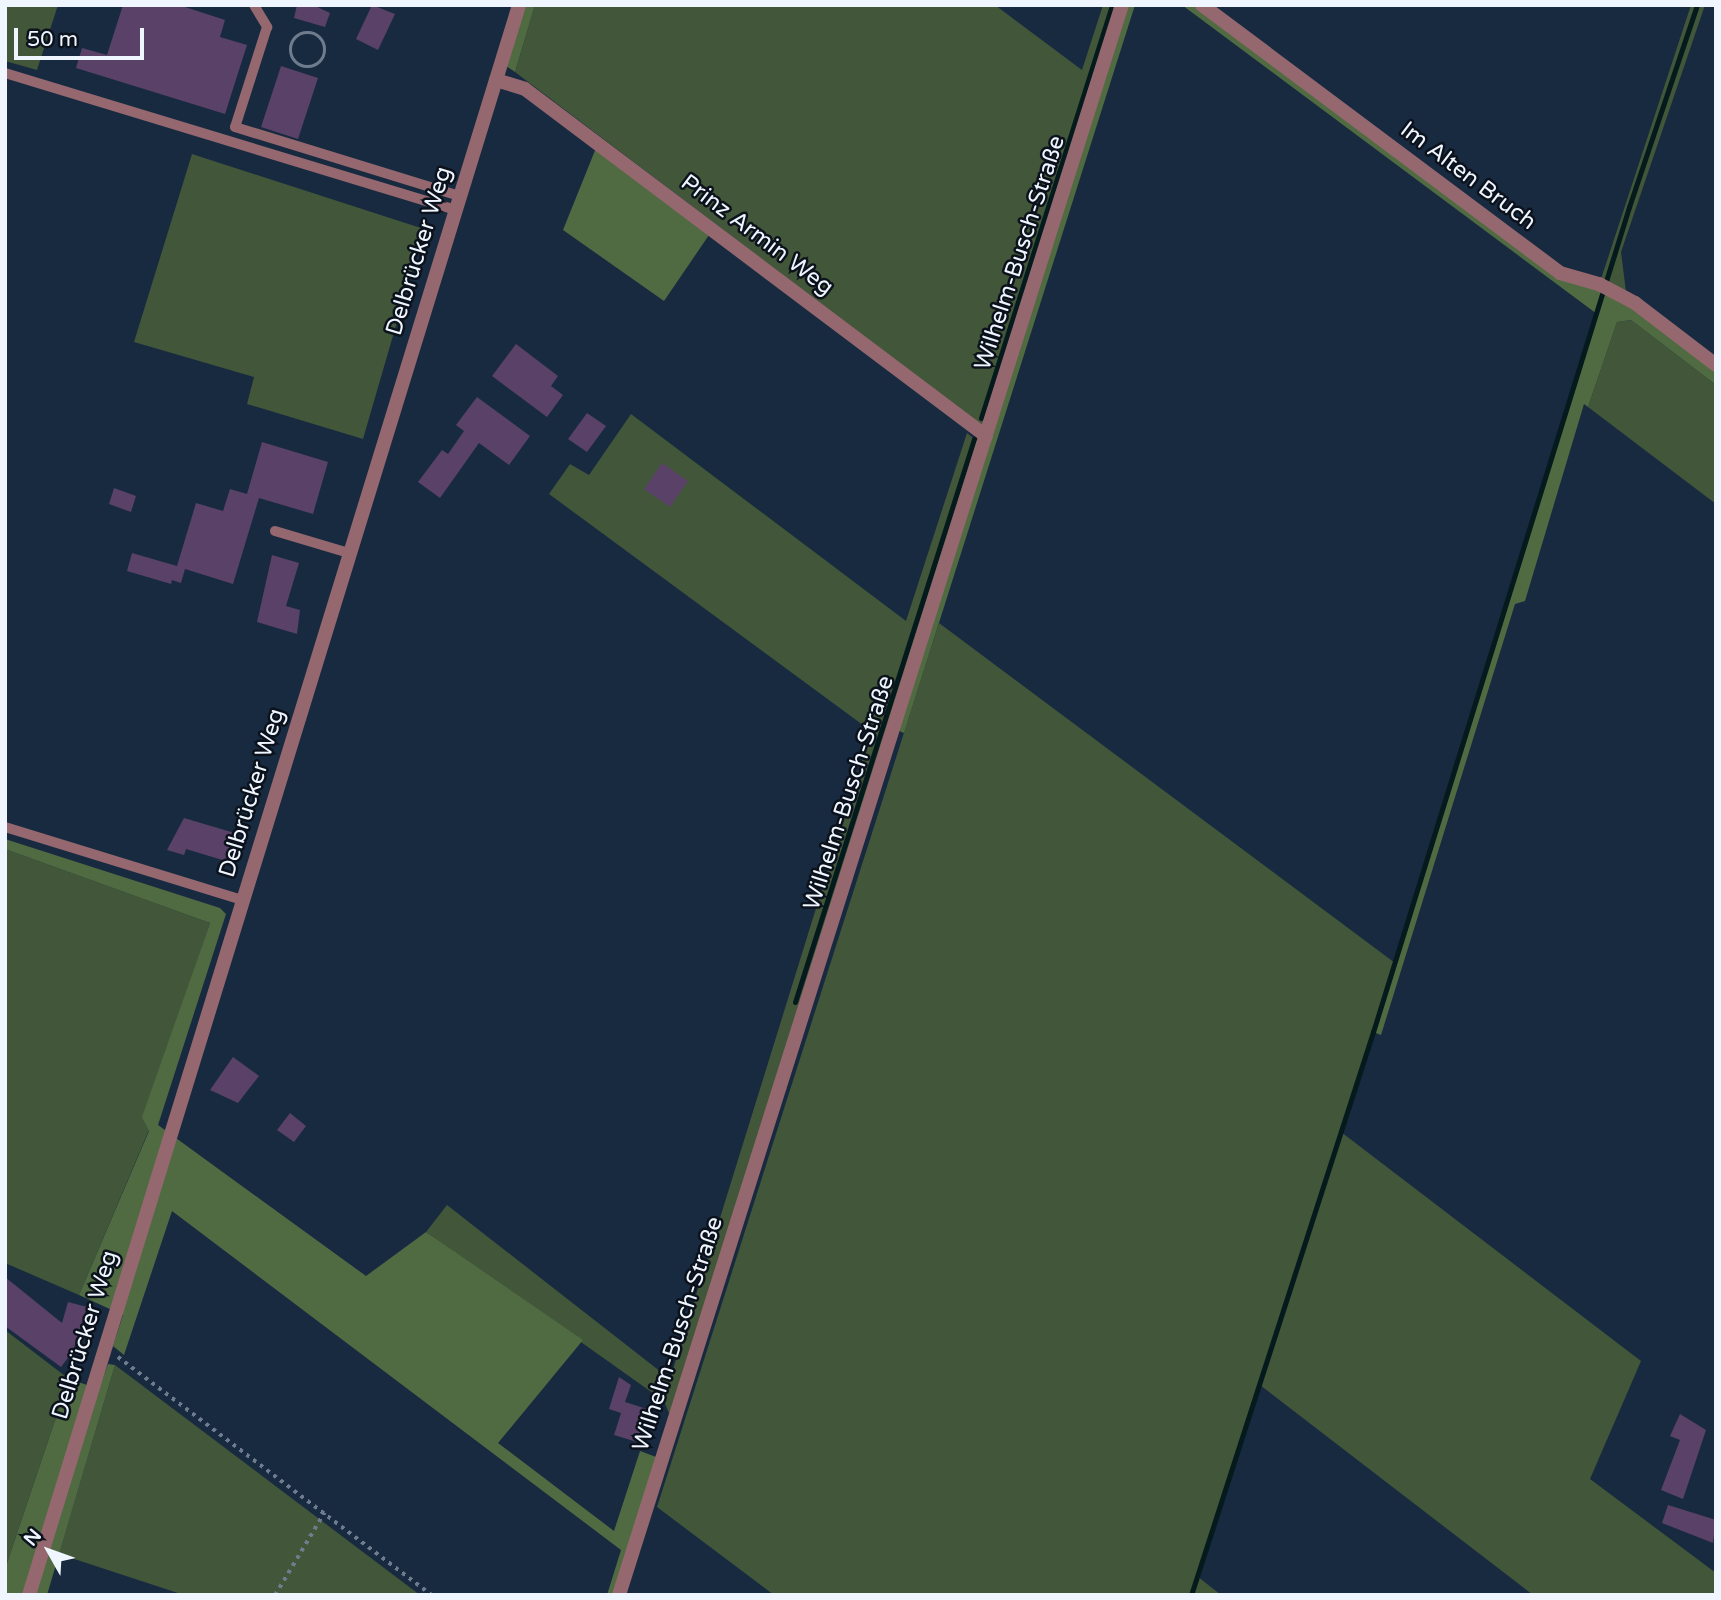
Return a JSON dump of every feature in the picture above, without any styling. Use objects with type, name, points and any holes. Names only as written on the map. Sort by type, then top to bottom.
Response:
[{"type":"street","name":"Delbrücker Weg","points":[[29,1595],[519,5]]},
{"type":"street","name":"Wilhelm-Busch-Straße","points":[[619,1595],[1122,5]]},
{"type":"street","name":"Im Alten Bruch","points":[[1202,5],[1560,273],[1606,287],[1716,365]]},
{"type":"street","name":"Prinz Armin Weg","points":[[496,80],[525,89],[986,436]]},
{"type":"lane","points":[[254,5],[267,27],[235,127],[457,203]]},
{"type":"lane","points":[[5,73],[457,203]]},
{"type":"lane","points":[[275,531],[349,553]]},
{"type":"lane","points":[[5,827],[243,900]]},
{"type":"path","points":[[314,33],[324,44],[324,58],[305,67],[293,60],[291,46],[300,34],[314,33]]},
{"type":"path","points":[[105,1347],[432,1595]]},
{"type":"path","points":[[275,1595],[324,1513]]},
{"type":"green space","points":[[5,5],[58,5],[37,70],[5,61]]},
{"type":"green space","points":[[525,5],[535,5],[515,72],[506,66]]},
{"type":"green space","points":[[535,5],[995,5],[1082,70],[1103,5],[1118,5],[984,427],[515,72]]},
{"type":"green space","points":[[1126,5],[1135,5],[904,733],[897,730]]},
{"type":"green space","points":[[1182,5],[1196,5],[1559,276],[1615,295],[1716,371],[1716,385],[1631,320],[1617,322],[1588,407],[1584,404],[1525,601],[1515,604],[1381,1035],[1373,1032],[1597,314]]},
{"type":"green space","points":[[1691,5],[1705,5],[1621,252],[1626,292],[1601,279]]},
{"type":"green space","points":[[596,148],[709,235],[664,301],[563,230]]},
{"type":"green space","points":[[192,154],[424,229],[363,439],[247,404],[254,377],[134,342]]},
{"type":"green space","points":[[1631,320],[1716,385],[1716,504],[1588,407],[1617,322]]},
{"type":"green space","points":[[631,414],[906,621],[967,433],[979,443],[671,1418],[664,1401],[426,1232],[447,1205],[670,1379],[871,731],[549,494],[570,464],[589,475]]},
{"type":"green space","points":[[939,623],[1395,963],[1341,1132],[1641,1361],[1590,1479],[1716,1573],[1716,1595],[1533,1595],[1260,1385],[1197,1576],[1221,1595],[774,1595],[657,1507]]},
{"type":"green space","points":[[5,839],[220,908],[226,914],[158,1125],[366,1276],[426,1232],[583,1340],[498,1443],[614,1531],[640,1451],[659,1458],[616,1595],[607,1595],[621,1550],[172,1211],[124,1355],[113,1346],[123,1315],[79,1295],[149,1131],[142,1117],[210,923],[5,849]]},
{"type":"green space","points":[[5,849],[210,923],[143,1117],[149,1130],[79,1295],[5,1263]]},
{"type":"green space","points":[[5,1330],[69,1379],[5,1569]]},
{"type":"green space","points":[[108,1364],[115,1365],[47,1595],[5,1595],[5,1569],[69,1379],[99,1389]]},
{"type":"green space","points":[[115,1365],[420,1595],[184,1595],[59,1554]]},
{"type":"building","points":[[123,5],[179,5],[225,20],[220,37],[247,45],[225,114],[76,68],[82,48],[107,55]]},
{"type":"building","points":[[297,5],[313,5],[330,13],[325,27],[294,18]]},
{"type":"building","points":[[372,5],[395,14],[378,50],[356,39]]},
{"type":"building","points":[[281,66],[318,78],[298,139],[261,127]]},
{"type":"building","points":[[516,344],[558,376],[551,386],[563,395],[547,417],[492,376]]},
{"type":"building","points":[[477,397],[530,436],[509,465],[479,443],[440,498],[418,482],[442,450],[448,454],[464,431],[456,425]]},
{"type":"building","points":[[587,413],[606,426],[587,452],[568,439]]},
{"type":"building","points":[[262,442],[328,462],[313,514],[259,498],[233,584],[185,569],[181,583],[172,580],[171,584],[127,571],[132,553],[177,566],[196,503],[223,511],[230,489],[247,494]]},
{"type":"building","points":[[662,463],[688,481],[670,507],[644,489]]},
{"type":"building","points":[[114,488],[136,496],[131,512],[109,504]]},
{"type":"building","points":[[272,555],[299,563],[286,606],[300,610],[297,634],[257,622]]},
{"type":"building","points":[[184,818],[238,834],[229,862],[186,849],[184,855],[167,850]]},
{"type":"building","points":[[233,1057],[259,1076],[238,1103],[210,1090]]},
{"type":"building","points":[[290,1113],[306,1126],[294,1142],[277,1130]]},
{"type":"building","points":[[5,1277],[62,1323],[68,1302],[87,1307],[73,1351],[61,1367],[5,1326]]},
{"type":"building","points":[[619,1377],[631,1385],[625,1402],[647,1409],[637,1442],[614,1435],[621,1413],[609,1409]]},
{"type":"building","points":[[1680,1414],[1706,1430],[1683,1499],[1661,1490],[1680,1440],[1670,1436]]},
{"type":"building","points":[[1668,1505],[1716,1520],[1713,1543],[1662,1523]]},
{"type":"waterway","points":[[1191,1595],[1373,1032],[1629,207],[1697,5]]},
{"type":"waterway","points":[[981,418],[1112,6]]},
{"type":"waterway","points":[[795,1002],[974,439]]}]
